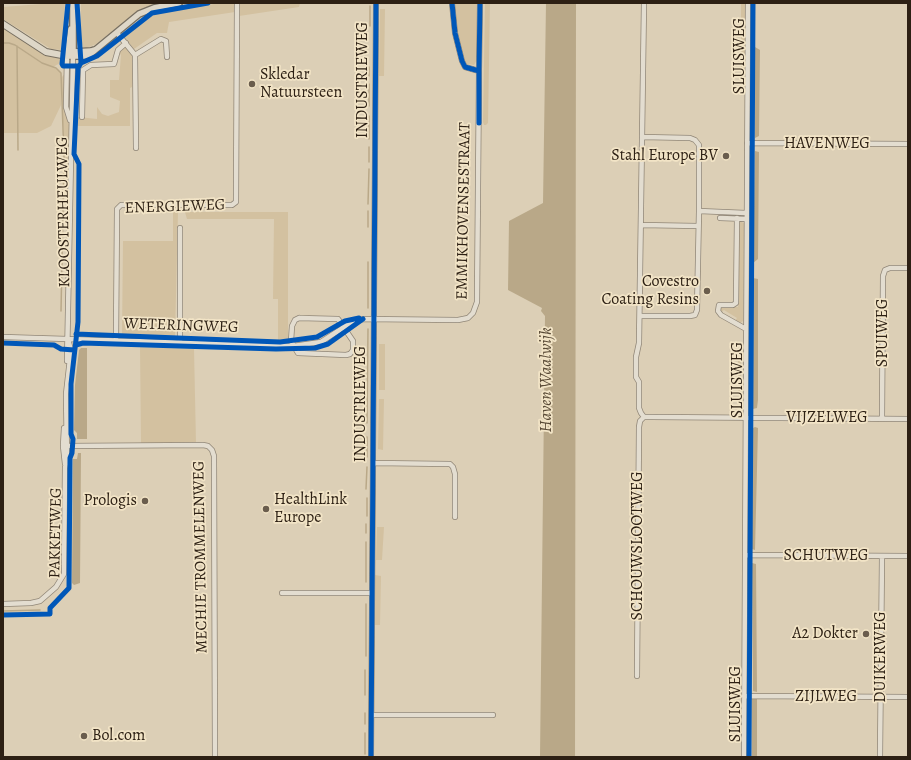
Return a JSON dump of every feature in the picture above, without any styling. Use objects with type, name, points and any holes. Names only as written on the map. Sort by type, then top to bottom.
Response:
[{"type":"highway","points":[[3,24],[46,52],[71,55]]},
{"type":"main road","points":[[73,3],[72,25],[69,36],[71,55],[88,56],[143,12],[154,8],[179,3]]},
{"type":"street","name":"ENERGIEWEG","points":[[116,340],[117,209],[121,205],[232,205],[236,202],[237,3]]},
{"type":"street","name":"INDUSTRIEWEG","points":[[372,757],[376,3]]},
{"type":"street","points":[[452,3],[455,33],[462,61],[465,67],[479,71]]},
{"type":"street","name":"EMMIKHOVENSESTRAAT","points":[[374,318],[458,320],[468,318],[473,313],[477,302],[480,3]]},
{"type":"street","points":[[644,3],[640,316],[639,351],[636,357],[636,377],[639,382],[639,408],[644,417],[745,418]]},
{"type":"street","name":"SLUISWEG","points":[[744,757],[748,3]]},
{"type":"street","points":[[117,33],[135,55],[136,148]]},
{"type":"street","points":[[135,55],[161,39],[166,41],[167,57]]},
{"type":"street","points":[[82,117],[83,70],[91,65],[114,64],[118,50],[126,43]]},
{"type":"street","name":"KLOOSTERHEULWEG","points":[[68,339],[70,121],[66,107],[71,55]]},
{"type":"street","points":[[640,316],[695,315],[697,310],[699,211],[699,145],[695,140],[690,138],[642,137]]},
{"type":"street","name":"HAVENWEG","points":[[747,143],[908,144]]},
{"type":"street","points":[[699,211],[746,213]]},
{"type":"street","points":[[720,218],[746,219]]},
{"type":"street","name":"SLUISWEG","points":[[737,218],[736,303],[733,305],[719,305],[718,311],[721,315],[746,329]]},
{"type":"street","points":[[641,225],[698,226]]},
{"type":"street","name":"ENERGIEWEG","points":[[180,228],[180,343]]},
{"type":"street","name":"SPUIWEG","points":[[882,419],[883,276],[885,270],[890,268],[908,268]]},
{"type":"street","name":"INDUSTRIEWEG","points":[[299,318],[338,319],[353,341],[353,350],[350,354],[300,354],[295,351],[293,346],[291,341],[292,326],[295,320],[299,318]]},
{"type":"street","name":"INDUSTRIEWEG","points":[[293,346],[321,342],[352,322],[374,318]]},
{"type":"street","name":"WETERINGWEG","points":[[3,337],[293,346]]},
{"type":"street","points":[[65,446],[68,364],[66,350],[68,339]]},
{"type":"street","name":"SCHOUWSLOOTWEG","points":[[637,676],[639,427],[640,421],[644,417]]},
{"type":"street","name":"VIJZELWEG","points":[[745,418],[908,419]]},
{"type":"street","name":"MECHIE TROMMELENWEG","points":[[65,446],[203,445],[208,446],[212,450],[214,464],[216,757]]},
{"type":"street","name":"PAKKETWEG","points":[[3,604],[31,603],[40,601],[56,586],[64,574],[65,446]]},
{"type":"street","name":"INDUSTRIEWEG","points":[[374,464],[450,464],[453,467],[455,474],[455,517]]},
{"type":"street","name":"SCHUTWEG","points":[[745,556],[908,556]]},
{"type":"street","name":"DUIKERWEG","points":[[880,757],[882,556]]},
{"type":"street","points":[[282,593],[372,593]]},
{"type":"street","name":"ZIJLWEG","points":[[744,696],[908,697]]},
{"type":"street","points":[[372,715],[493,715]]},
{"type":"shaded area","points":[[65,3],[62,50],[51,49],[3,19],[3,7]]},
{"type":"shaded area","points":[[81,3],[163,3],[139,10],[96,44],[87,48],[83,47],[81,40]]},
{"type":"shaded area","points":[[219,3],[234,3],[235,12],[169,22],[167,33],[157,33],[134,49],[124,37],[145,19],[155,14]]},
{"type":"shaded area","points":[[240,3],[300,3],[299,7],[239,16]]},
{"type":"shaded area","points":[[454,3],[478,3],[477,60],[474,65],[467,64],[464,61],[457,32]]},
{"type":"shaded area","points":[[485,3],[490,3],[488,123],[484,125],[483,122]]},
{"type":"shaded area","points":[[741,3],[746,3],[745,90],[741,90]]},
{"type":"shaded area","points":[[380,9],[385,9],[384,76],[379,76]]},
{"type":"shaded area","points":[[3,27],[43,53],[60,59],[60,63],[53,67],[61,72],[61,105],[51,126],[37,133],[3,133]]},
{"type":"shaded area","points":[[124,47],[131,53],[133,60],[132,87],[130,88],[130,126],[77,126],[78,117],[97,119],[97,107],[102,114],[108,116],[119,112],[120,101],[110,97],[110,80],[119,80],[121,55],[119,53]]},
{"type":"shaded area","points":[[65,73],[64,106],[69,125],[68,182],[62,107],[62,77]]},
{"type":"shaded area","points":[[173,212],[178,212],[175,336],[172,338],[122,336],[123,241],[173,241]]},
{"type":"shaded area","points":[[185,212],[288,212],[288,339],[278,340],[278,299],[273,299],[274,219],[187,219]]},
{"type":"shaded area","points":[[739,221],[744,223],[744,229],[743,321],[739,324],[735,321],[737,318],[724,310],[720,313],[720,307],[738,307]]},
{"type":"shaded area","points":[[379,344],[385,344],[385,390],[379,390]]},
{"type":"shaded area","points":[[140,347],[194,349],[196,443],[141,443]]},
{"type":"shaded area","points":[[738,353],[741,353],[741,394],[738,394]]},
{"type":"shaded area","points":[[379,399],[384,399],[383,450],[378,449]]},
{"type":"shaded area","points":[[377,527],[384,527],[382,560],[376,560]]},
{"type":"shaded area","points":[[375,575],[381,576],[380,625],[375,625]]},
{"type":"water","name":"Haven Waalwijk","points":[[546,3],[576,3],[575,757],[540,757],[545,316],[541,311],[542,308],[508,290],[509,221],[543,203]]},
{"type":"water","points":[[755,47],[760,50],[759,136],[755,138]]},
{"type":"water","points":[[755,151],[759,152],[758,259],[753,263]]},
{"type":"water","points":[[753,278],[758,279],[758,400],[757,408],[753,409]]},
{"type":"water","points":[[81,348],[87,348],[87,439],[77,439],[77,433],[74,430],[75,385],[79,350]]},
{"type":"water","points":[[753,428],[758,428],[755,550],[752,549],[752,534]]},
{"type":"water","points":[[78,453],[81,453],[80,583],[74,585],[72,583],[73,459],[77,459]]},
{"type":"water","points":[[752,563],[756,564],[757,692],[753,691]]},
{"type":"water","points":[[752,698],[757,698],[757,757],[752,757]]},
{"type":"waterway","points":[[370,6],[370,26]]},
{"type":"waterway","points":[[3,43],[15,45],[42,63],[56,68],[61,73],[64,157],[61,311]]},
{"type":"waterway","points":[[17,46],[18,150]]},
{"type":"waterway","points":[[369,67],[369,76]]},
{"type":"waterway","points":[[369,84],[369,106]]},
{"type":"waterway","points":[[369,116],[369,139]]},
{"type":"waterway","points":[[369,147],[369,162]]},
{"type":"waterway","points":[[368,204],[369,169]]},
{"type":"waterway","points":[[368,211],[368,227]]},
{"type":"waterway","points":[[368,262],[368,308]]},
{"type":"waterway","points":[[367,423],[368,329]]},
{"type":"waterway","points":[[367,437],[367,457]]},
{"type":"waterway","points":[[366,489],[367,467]]},
{"type":"waterway","points":[[367,498],[367,516]]},
{"type":"waterway","points":[[366,524],[366,533]]},
{"type":"waterway","points":[[366,542],[366,582]]},
{"type":"waterway","points":[[366,604],[366,656]]},
{"type":"waterway","points":[[3,611],[40,610]]},
{"type":"waterway","points":[[365,670],[365,695]]},
{"type":"waterway","points":[[365,713],[365,724]]},
{"type":"waterway","points":[[365,733],[365,754]]},
{"type":"cycle path","points":[[68,3],[62,64],[63,66],[79,66]]},
{"type":"cycle path","points":[[77,3],[81,63]]},
{"type":"cycle path","points":[[3,615],[50,614],[50,608],[69,588],[70,458],[73,439],[71,434],[71,384],[78,322],[79,164],[74,154],[78,68],[81,63],[97,56],[152,13],[208,3]]},
{"type":"cycle path","points":[[371,757],[376,3]]},
{"type":"cycle path","points":[[452,3],[455,33],[462,61],[465,67],[479,71],[480,3]]},
{"type":"cycle path","points":[[749,757],[753,3]]},
{"type":"cycle path","points":[[479,71],[479,123]]},
{"type":"cycle path","points":[[76,334],[280,342],[317,337],[345,321],[359,318]]},
{"type":"cycle path","points":[[76,345],[83,343],[276,349],[315,348],[328,344],[363,319]]},
{"type":"cycle path","points":[[3,343],[54,345],[61,349],[74,350]]},
{"type":"place","name":"Skledar Natuursteen","points":[[252,84]]},
{"type":"place","name":"Stahl Europe BV","points":[[726,156]]},
{"type":"place","name":"Covestro Coating Resins","points":[[707,291]]},
{"type":"place","name":"Prologis","points":[[145,501]]},
{"type":"place","name":"HealthLink Europe","points":[[266,509]]},
{"type":"place","name":"A2 Dokter","points":[[866,634]]},
{"type":"place","name":"Bol.com","points":[[84,736]]}]
